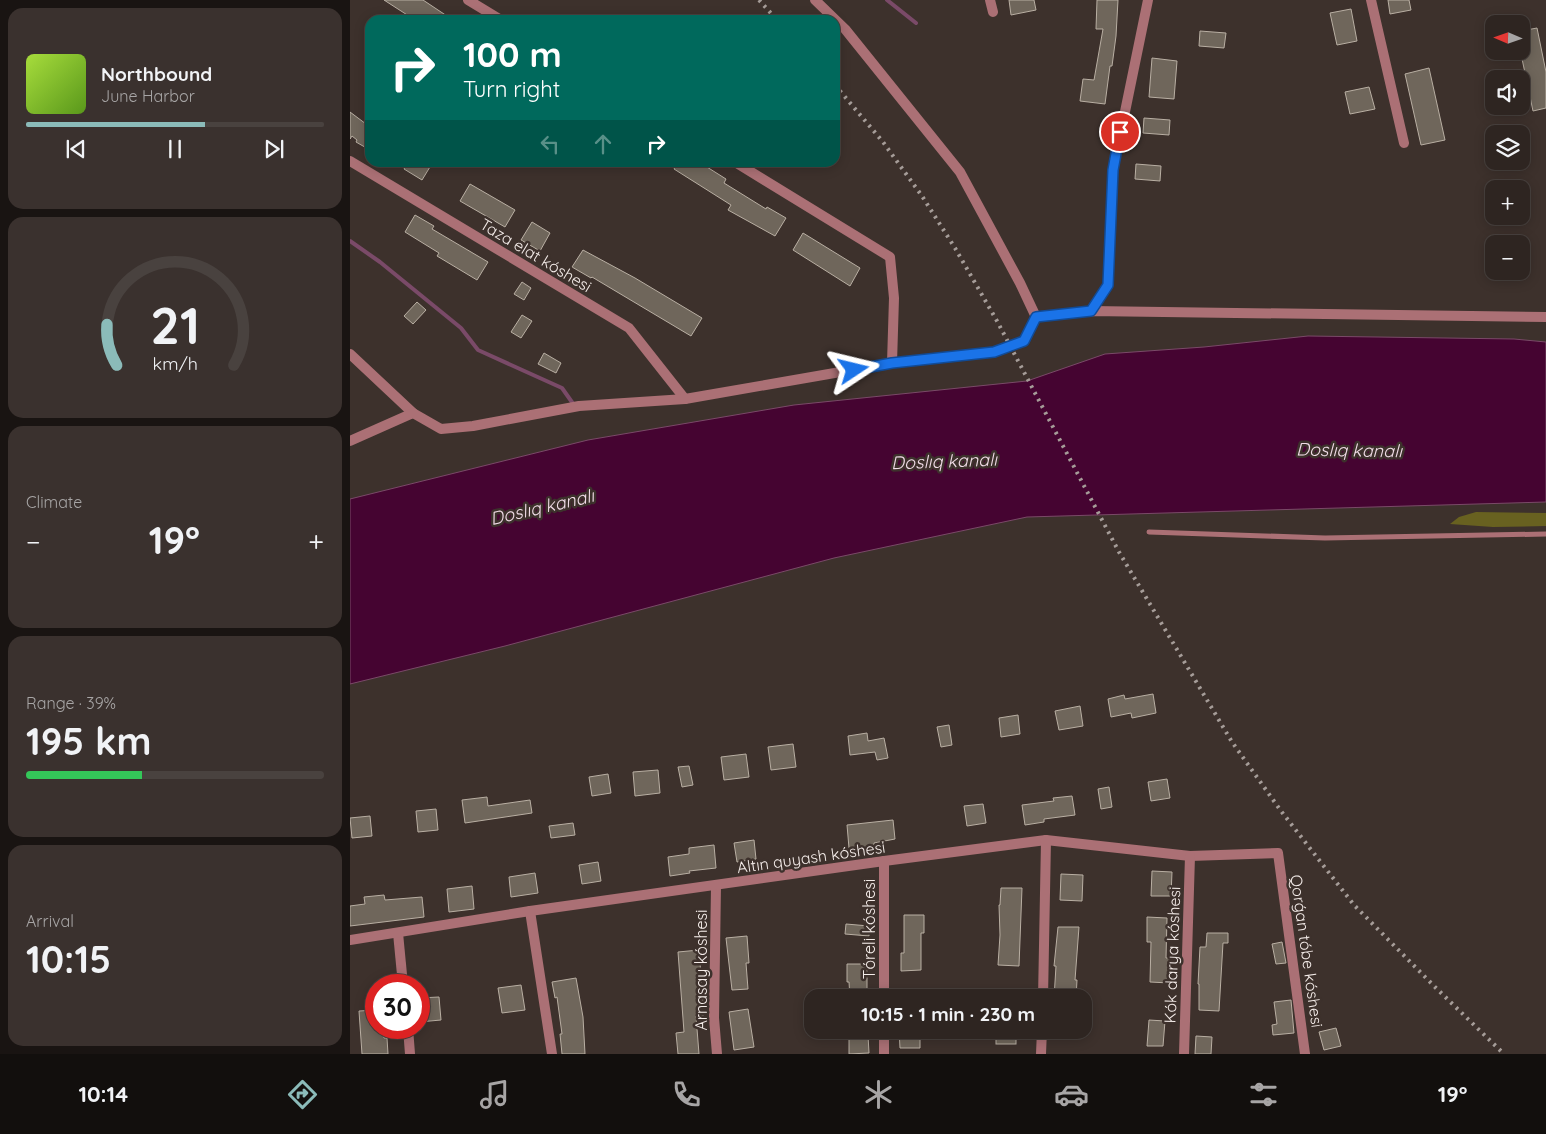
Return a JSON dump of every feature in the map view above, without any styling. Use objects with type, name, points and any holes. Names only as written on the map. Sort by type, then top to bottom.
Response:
[{"type":"street","points":[[468,0],[492,15]]},
{"type":"street","points":[[815,0],[831,15]]},
{"type":"street","points":[[990,0],[993,12]]},
{"type":"street","points":[[1091,311],[1108,285],[1113,170],[1148,0]]},
{"type":"street","points":[[1371,0],[1404,143]]},
{"type":"street","points":[[840,24],[960,172],[1020,283],[1036,317]]},
{"type":"street","name":"Taza elat kóshesi","points":[[350,161],[630,328],[685,399]]},
{"type":"street","points":[[743,167],[890,257],[894,298],[892,363]]},
{"type":"street","points":[[1036,317],[1091,311],[1546,317]]},
{"type":"street","points":[[350,354],[413,413],[441,429],[473,426],[579,406],[685,399],[892,363],[994,352],[1024,341],[1036,317]]},
{"type":"street","points":[[350,441],[413,413]]},
{"type":"street","points":[[1042,989],[1046,840]]},
{"type":"street","name":"Altın quyash kóshesi","points":[[350,940],[530,911],[1046,840],[1190,856],[1278,853]]},
{"type":"street","name":"Qorǵan tóbe kóshesi","points":[[1278,853],[1306,1054]]},
{"type":"street","name":"Kók darya kóshesi","points":[[1184,1054],[1190,856]]},
{"type":"street","name":"Tóreli kóshesi","points":[[884,861],[884,989]]},
{"type":"street","name":"Arnasay kóshesi","points":[[716,886],[714,1018],[717,1054]]},
{"type":"street","points":[[530,911],[552,1054]]},
{"type":"street","points":[[398,933],[402,974]]},
{"type":"street","points":[[409,1039],[410,1054]]},
{"type":"street","points":[[884,1039],[884,1054]]},
{"type":"street","points":[[1041,1054],[1042,1039]]},
{"type":"lane","points":[[1149,532],[1325,538],[1546,534]]},
{"type":"shaded area","points":[[1476,512],[1546,513],[1546,526],[1493,527],[1450,524],[1459,517]]},
{"type":"water","name":"Doslıq kanalı","points":[[1308,336],[1514,339],[1546,342],[1546,502],[1027,517],[834,558],[505,646],[350,684],[350,499],[588,440],[794,405],[1027,381],[1105,354],[1204,347]]},
{"type":"building","points":[[384,0],[423,0],[446,15],[407,15]]},
{"type":"building","points":[[1009,0],[1034,0],[1036,10],[1011,15]]},
{"type":"building","points":[[1097,0],[1118,0],[1116,36],[1105,104],[1080,101],[1083,79],[1094,80],[1103,29],[1096,29]]},
{"type":"building","points":[[1388,0],[1409,0],[1411,10],[1390,14]]},
{"type":"building","points":[[1351,9],[1357,41],[1337,45],[1330,13]]},
{"type":"building","points":[[1537,28],[1546,72],[1546,108],[1533,111],[1530,97],[1530,70],[1524,70],[1522,60],[1530,60],[1530,29]]},
{"type":"building","points":[[1200,31],[1226,33],[1224,48],[1199,46]]},
{"type":"building","points":[[1152,58],[1177,61],[1174,99],[1149,97]]},
{"type":"building","points":[[1429,68],[1445,140],[1421,145],[1405,74]]},
{"type":"building","points":[[1369,87],[1375,109],[1350,114],[1345,92]]},
{"type":"building","points":[[350,112],[365,123],[365,147],[356,142],[357,140],[352,136],[350,139]]},
{"type":"building","points":[[1144,118],[1170,120],[1169,135],[1143,133]]},
{"type":"building","points":[[1136,164],[1161,166],[1160,181],[1135,179]]},
{"type":"building","points":[[405,167],[430,167],[422,180],[404,169]]},
{"type":"building","points":[[675,167],[707,167],[726,179],[724,183],[766,209],[767,207],[786,218],[775,236],[728,210],[731,205],[674,169]]},
{"type":"building","points":[[470,184],[515,210],[505,227],[460,201]]},
{"type":"building","points":[[415,215],[434,226],[432,229],[488,262],[477,280],[437,256],[439,253],[405,232]]},
{"type":"building","points":[[532,222],[550,233],[540,251],[521,240]]},
{"type":"building","points":[[803,233],[860,268],[850,286],[793,250]]},
{"type":"building","points":[[583,250],[702,318],[691,336],[572,267]]},
{"type":"building","points":[[522,282],[531,288],[524,300],[514,294]]},
{"type":"building","points":[[417,302],[426,310],[413,324],[404,316]]},
{"type":"building","points":[[522,315],[532,321],[521,338],[511,332]]},
{"type":"building","points":[[544,353],[561,363],[556,373],[538,364]]},
{"type":"building","points":[[1153,694],[1156,713],[1132,718],[1131,713],[1111,717],[1108,699],[1124,695],[1125,699]]},
{"type":"building","points":[[1080,706],[1083,726],[1059,730],[1055,711]]},
{"type":"building","points":[[1018,715],[1020,734],[1001,737],[999,718]]},
{"type":"building","points":[[949,725],[952,745],[941,747],[937,727]]},
{"type":"building","points":[[867,733],[868,741],[884,738],[888,758],[877,760],[875,752],[850,755],[848,736]]},
{"type":"building","points":[[793,744],[796,767],[771,770],[768,747]]},
{"type":"building","points":[[746,754],[749,777],[724,780],[721,757]]},
{"type":"building","points":[[689,766],[693,785],[682,787],[678,767]]},
{"type":"building","points":[[658,770],[660,793],[635,796],[633,772]]},
{"type":"building","points":[[608,774],[611,793],[592,796],[589,777]]},
{"type":"building","points":[[1167,779],[1170,798],[1151,801],[1148,782]]},
{"type":"building","points":[[1109,787],[1112,807],[1101,809],[1098,789]]},
{"type":"building","points":[[1072,796],[1075,815],[1044,819],[1044,822],[1025,825],[1022,805],[1054,801],[1053,798]]},
{"type":"building","points":[[487,797],[488,806],[530,800],[532,813],[465,823],[462,800]]},
{"type":"building","points":[[983,804],[986,823],[967,826],[964,806]]},
{"type":"building","points":[[436,809],[438,830],[418,832],[416,811]]},
{"type":"building","points":[[370,816],[372,836],[352,838],[350,818]]},
{"type":"building","points":[[893,820],[895,839],[874,843],[874,846],[849,848],[847,825]]},
{"type":"building","points":[[573,823],[575,835],[551,838],[549,826]]},
{"type":"building","points":[[754,840],[756,859],[737,862],[734,843]]},
{"type":"building","points":[[714,845],[716,868],[689,871],[690,873],[670,876],[668,857],[689,854],[689,848]]},
{"type":"building","points":[[598,862],[601,881],[582,884],[579,865]]},
{"type":"building","points":[[1152,871],[1172,872],[1171,896],[1151,896]]},
{"type":"building","points":[[535,873],[538,893],[511,897],[509,877]]},
{"type":"building","points":[[1061,874],[1083,875],[1082,901],[1060,900]]},
{"type":"building","points":[[472,886],[474,909],[449,912],[447,889]]},
{"type":"building","points":[[1001,888],[1022,888],[1019,966],[998,965]]},
{"type":"building","points":[[384,895],[385,900],[422,897],[424,917],[350,926],[350,906],[365,904],[364,897]]},
{"type":"building","points":[[904,915],[924,915],[924,933],[921,933],[921,970],[901,971],[901,953],[904,953]]},
{"type":"building","points":[[1147,917],[1167,918],[1166,958],[1171,958],[1170,983],[1150,982],[1151,942],[1147,942]]},
{"type":"building","points":[[846,924],[869,926],[869,936],[845,934]]},
{"type":"building","points":[[1058,927],[1079,927],[1075,980],[1077,980],[1076,989],[1055,989],[1056,966],[1054,966]]},
{"type":"building","points":[[1207,933],[1228,933],[1228,943],[1223,943],[1219,1011],[1199,1010],[1200,947],[1206,947]]},
{"type":"building","points":[[747,936],[749,963],[746,963],[748,989],[732,990],[726,938]]},
{"type":"building","points":[[1282,942],[1286,963],[1276,964],[1272,944]]},
{"type":"building","points":[[699,950],[704,1015],[696,1016],[699,1054],[678,1054],[676,1033],[684,1032],[678,952]]},
{"type":"building","points":[[847,964],[867,964],[867,989],[849,989],[849,982],[847,982]]},
{"type":"building","points":[[576,978],[583,1017],[585,1054],[562,1054],[560,1034],[562,1034],[557,997],[555,998],[552,982]]},
{"type":"building","points":[[521,985],[525,1010],[502,1013],[498,988]]},
{"type":"building","points":[[430,997],[439,997],[441,1020],[430,1021]]},
{"type":"building","points":[[1291,1000],[1294,1033],[1273,1035],[1272,1025],[1277,1024],[1274,1002]]},
{"type":"building","points":[[748,1009],[754,1047],[734,1050],[729,1012]]},
{"type":"building","points":[[359,1011],[365,1011],[365,1039],[387,1039],[388,1054],[362,1054]]},
{"type":"building","points":[[1149,1020],[1165,1021],[1163,1046],[1147,1046]]},
{"type":"building","points":[[1336,1028],[1341,1046],[1324,1050],[1319,1032]]},
{"type":"building","points":[[1196,1036],[1212,1037],[1211,1054],[1195,1054]]},
{"type":"building","points":[[849,1039],[868,1039],[869,1053],[849,1054]]},
{"type":"building","points":[[900,1039],[920,1039],[920,1048],[900,1048]]},
{"type":"building","points":[[996,1039],[1016,1039],[1016,1044],[996,1044]]},
{"type":"waterway","points":[[887,0],[916,23]]},
{"type":"waterway","points":[[350,241],[380,262],[461,328],[478,350],[562,388],[574,405]]},
{"type":"railway","points":[[759,0],[772,15]]},
{"type":"railway","points":[[840,91],[883,142],[922,196],[955,248],[997,321],[1119,552],[1232,742],[1281,811],[1354,905],[1504,1054]]},
{"type":"route","points":[[854,370],[892,363],[994,352],[1024,341],[1036,317],[1091,311],[1108,285],[1113,170],[1120,132]]}]
